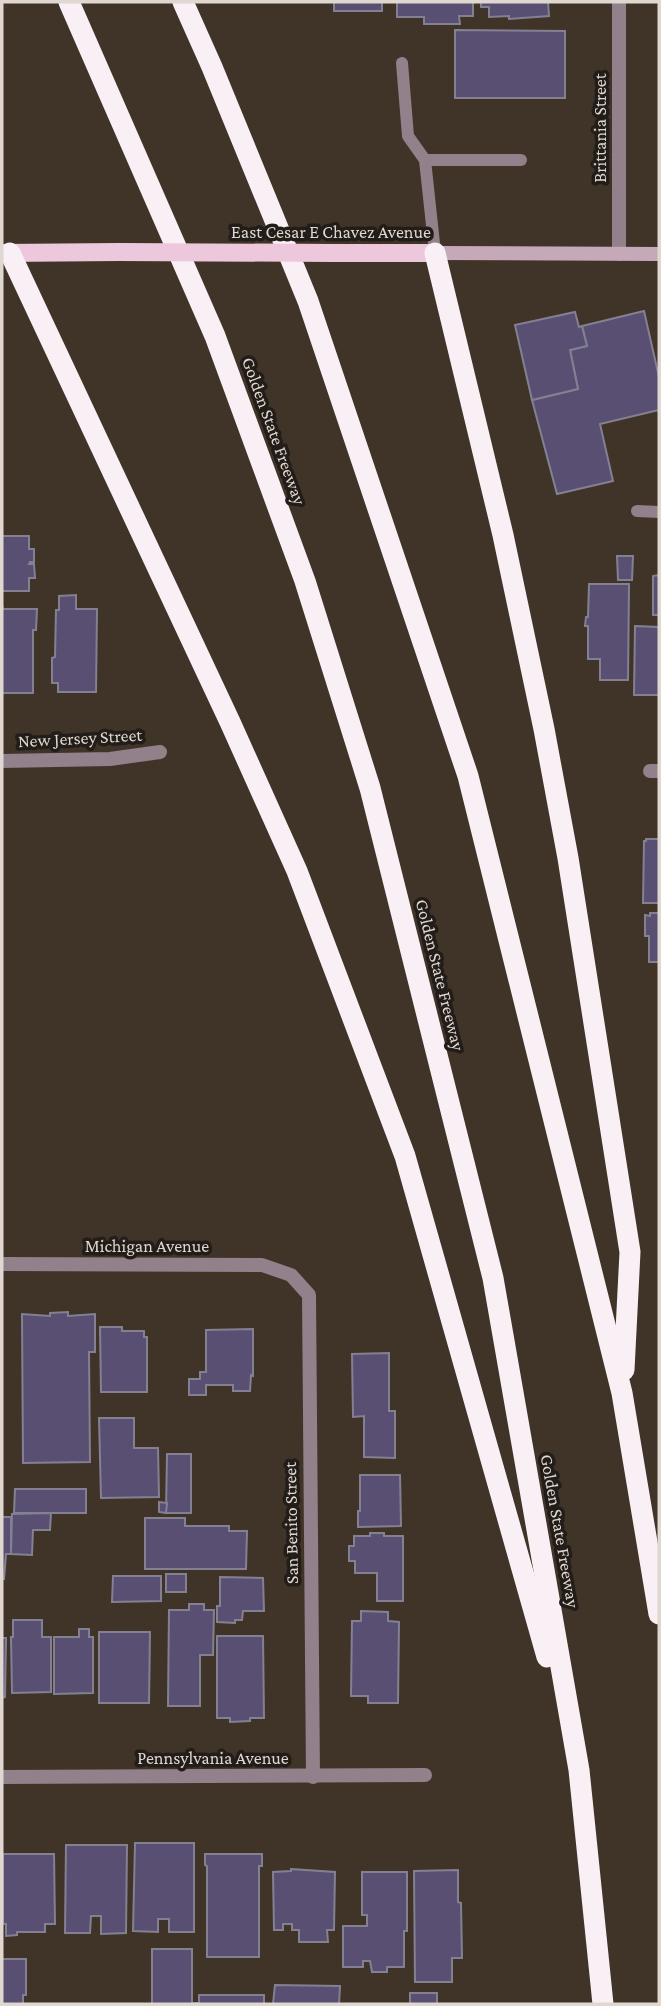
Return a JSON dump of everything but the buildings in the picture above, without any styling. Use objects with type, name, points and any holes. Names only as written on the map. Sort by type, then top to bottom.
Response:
[{"type":"highway","name":"Golden State Freeway","points":[[69,2],[215,336],[305,581],[370,788],[493,1278],[579,1770],[603,2004]]},
{"type":"highway","points":[[183,2],[308,301],[468,776],[622,1393],[659,1614]]},
{"type":"highway","points":[[6,253],[230,722],[297,872],[405,1156],[579,1770]]},
{"type":"highway","points":[[435,253],[503,535],[568,858],[630,1252],[622,1393]]},
{"type":"main road","name":"East Cesar E Chavez Avenue","points":[[6,253],[659,254]]},
{"type":"street","name":"Brittania Street","points":[[619,2],[619,254]]},
{"type":"street","name":"New Jersey Street","points":[[2,761],[110,759],[160,752]]},
{"type":"street","name":"Michigan Avenue","points":[[2,1264],[262,1265],[290,1275]]},
{"type":"street","name":"San Benito Street","points":[[290,1275],[309,1295],[313,1777]]},
{"type":"street","name":"Pennsylvania Avenue","points":[[2,1777],[425,1775]]},
{"type":"lane","points":[[402,63],[408,136],[425,160],[435,253]]},
{"type":"lane","points":[[425,160],[522,160]]},
{"type":"lane","points":[[636,511],[659,512]]}]
